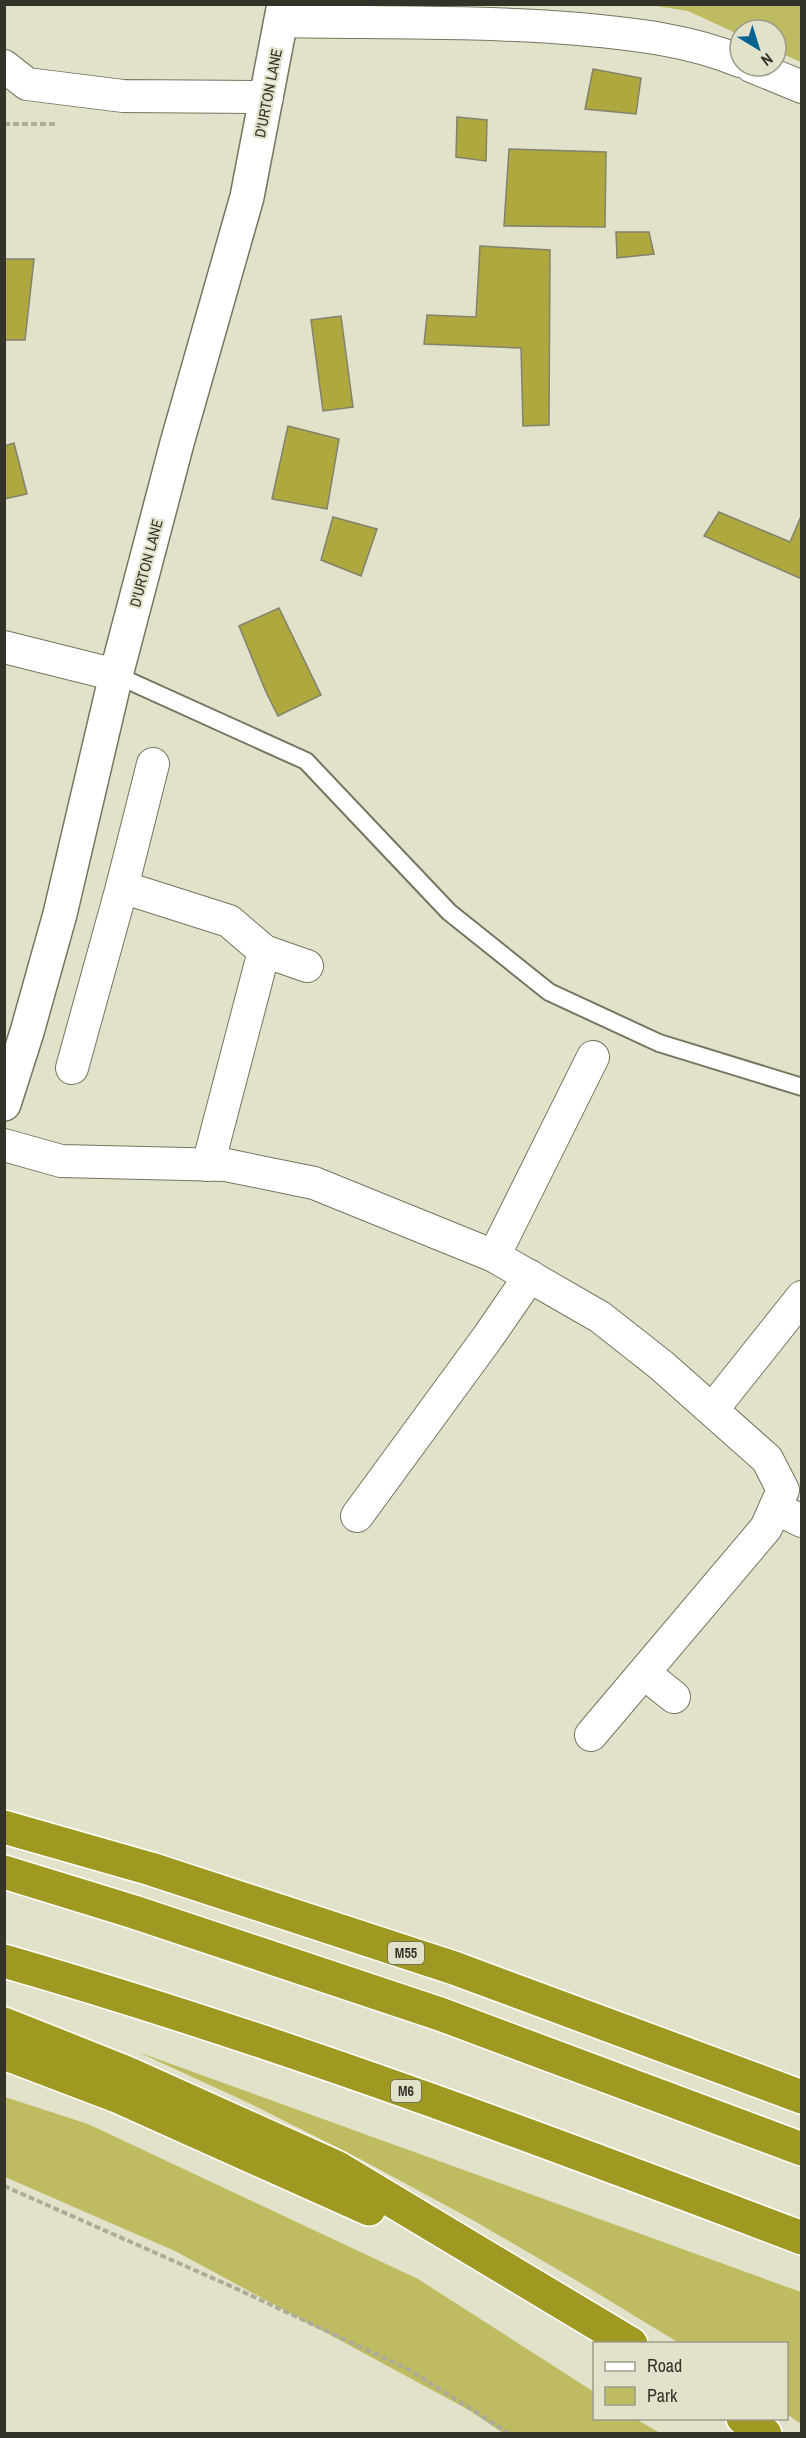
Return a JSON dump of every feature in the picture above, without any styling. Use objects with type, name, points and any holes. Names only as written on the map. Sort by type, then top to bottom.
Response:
[{"type":"highway","name":"M55","points":[[4,1827],[151,1869],[454,1968],[801,2097]]},
{"type":"highway","points":[[4,1872],[134,1912],[440,2014],[801,2149]]},
{"type":"highway","name":"M6","points":[[4,1961],[106,1991],[408,2091],[801,2238]]},
{"type":"highway","points":[[4,2024],[127,2073],[336,2167],[629,2342]]},
{"type":"highway","points":[[4,2053],[117,2096],[520,2278]]},
{"type":"highway","points":[[746,2420],[765,2433]]},
{"type":"street","name":"D'URTON LANE","points":[[4,1104],[60,914],[116,675],[177,443],[247,196],[283,13],[521,24],[633,34],[728,57]]},
{"type":"street","points":[[4,66],[27,84],[112,95],[267,97]]},
{"type":"street","points":[[780,78],[801,87]]},
{"type":"street","points":[[4,646],[116,675]]},
{"type":"street","points":[[72,1068],[153,764]]},
{"type":"street","points":[[122,887],[229,921],[264,951],[307,966]]},
{"type":"street","points":[[208,1165],[264,951]]},
{"type":"street","points":[[494,1256],[593,1057]]},
{"type":"street","points":[[4,1145],[61,1161],[226,1165],[314,1183],[494,1256],[600,1317],[661,1365],[767,1459],[783,1490],[788,1514],[766,1528],[591,1735]]},
{"type":"street","points":[[357,1516],[530,1276]]},
{"type":"street","points":[[711,1410],[801,1296]]},
{"type":"street","points":[[644,1673],[674,1697]]},
{"type":"lane","points":[[116,675],[306,761],[449,912],[549,992],[659,1043],[801,1087]]},
{"type":"path","points":[[4,2186],[235,2288],[408,2369],[510,2433]]},
{"type":"green space","points":[[650,5],[801,5],[801,62],[788,56],[788,18],[728,18],[728,29],[688,11]]},
{"type":"green space","points":[[138,2052],[801,2292],[801,2424],[788,2415],[788,2342],[677,2342],[471,2219],[251,2104]]},
{"type":"green space","points":[[5,2097],[88,2124],[418,2279],[593,2391],[593,2420],[638,2420],[660,2433],[503,2433],[469,2410],[175,2251],[5,2177]]},
{"type":"building","points":[[593,69],[641,78],[636,114],[585,109]]},
{"type":"building","points":[[457,117],[487,120],[486,161],[456,157]]},
{"type":"building","points":[[509,149],[606,152],[605,227],[504,226]]},
{"type":"building","points":[[616,232],[649,232],[654,254],[617,258]]},
{"type":"building","points":[[480,246],[550,250],[549,425],[523,426],[521,348],[424,344],[427,315],[476,317]]},
{"type":"building","points":[[4,259],[34,259],[25,340],[4,340]]},
{"type":"building","points":[[341,316],[353,407],[323,411],[311,320]]},
{"type":"building","points":[[288,426],[339,439],[327,509],[272,499]]},
{"type":"building","points":[[14,443],[27,494],[4,499],[4,446]]},
{"type":"building","points":[[719,512],[790,542],[802,514],[802,579],[704,536]]},
{"type":"building","points":[[333,517],[377,529],[361,576],[321,560]]},
{"type":"building","points":[[279,608],[321,695],[278,716],[239,626]]}]
